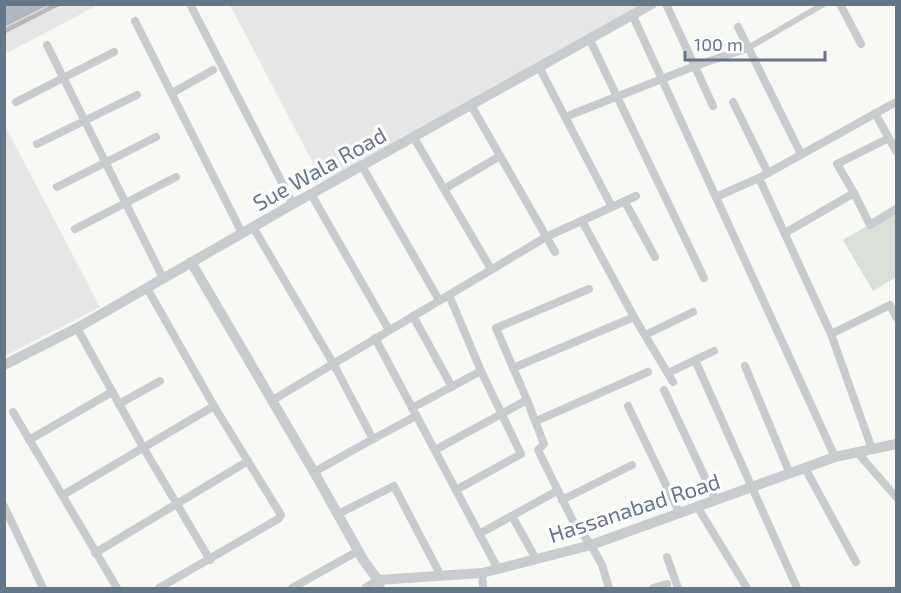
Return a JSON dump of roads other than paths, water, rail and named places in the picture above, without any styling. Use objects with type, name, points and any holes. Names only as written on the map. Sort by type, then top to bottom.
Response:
[{"type":"street","points":[[190,4],[293,204]]},
{"type":"street","name":"Sue Wala Road","points":[[4,365],[77,328],[310,194],[652,4]]},
{"type":"street","points":[[666,4],[713,106]]},
{"type":"street","points":[[565,117],[694,66],[748,48],[824,4]]},
{"type":"street","points":[[840,4],[861,44]]},
{"type":"street","points":[[632,14],[835,457]]},
{"type":"street","points":[[135,21],[242,233]]},
{"type":"street","points":[[738,27],[801,154]]},
{"type":"street","points":[[589,38],[704,279]]},
{"type":"street","points":[[47,45],[163,278]]},
{"type":"street","points":[[16,102],[114,52]]},
{"type":"street","points":[[538,67],[612,207]]},
{"type":"street","points":[[171,93],[213,70]]},
{"type":"street","points":[[38,144],[136,94]]},
{"type":"street","points":[[734,102],[768,173]]},
{"type":"street","points":[[716,197],[759,178],[897,102]]},
{"type":"street","points":[[471,105],[555,252]]},
{"type":"street","points":[[875,113],[897,151]]},
{"type":"street","points":[[57,187],[156,137]]},
{"type":"street","points":[[414,138],[491,269]]},
{"type":"street","points":[[889,138],[837,165],[870,225],[897,209]]},
{"type":"street","points":[[444,189],[500,156]]},
{"type":"street","points":[[362,166],[439,300]]},
{"type":"street","points":[[75,229],[176,177]]},
{"type":"street","points":[[759,178],[831,334],[872,449]]},
{"type":"street","points":[[785,233],[854,193]]},
{"type":"street","points":[[310,194],[389,330]]},
{"type":"street","points":[[271,401],[546,237],[636,196]]},
{"type":"street","points":[[625,202],[655,257]]},
{"type":"street","points":[[582,221],[634,317],[673,382]]},
{"type":"street","points":[[253,227],[333,363],[373,439]]},
{"type":"street","points":[[191,262],[339,514],[358,551],[380,584],[366,588]]},
{"type":"street","points":[[147,288],[214,406],[281,515],[210,560],[159,588]]},
{"type":"street","points":[[589,289],[496,328],[544,444],[538,450],[573,521],[591,545],[602,565],[609,588]]},
{"type":"street","points":[[449,295],[481,371],[521,454],[456,490]]},
{"type":"street","points":[[831,334],[890,305],[897,317]]},
{"type":"street","points":[[645,335],[693,312]]},
{"type":"street","points":[[413,316],[452,387]]},
{"type":"street","points":[[513,368],[634,317]]},
{"type":"street","points":[[77,328],[111,392],[210,560]]},
{"type":"street","points":[[375,338],[498,569]]},
{"type":"street","points":[[668,373],[714,351]]},
{"type":"street","points":[[695,360],[797,588]]},
{"type":"street","points":[[746,366],[790,474]]},
{"type":"street","points":[[314,472],[373,439],[452,387],[481,371]]},
{"type":"street","points":[[536,421],[648,372]]},
{"type":"street","points":[[119,404],[160,381]]},
{"type":"street","points":[[664,390],[716,501]]},
{"type":"street","points":[[29,440],[111,392]]},
{"type":"street","points":[[435,450],[527,400]]},
{"type":"street","points":[[63,495],[214,406]]},
{"type":"street","points":[[628,406],[680,514]]},
{"type":"street","points":[[13,412],[117,588]]},
{"type":"street","name":"Hassanabad Road","points":[[380,584],[482,573],[591,545],[835,457],[897,444]]},
{"type":"street","points":[[857,452],[897,497]]},
{"type":"street","points":[[95,553],[248,461]]},
{"type":"street","points":[[562,500],[632,465]]},
{"type":"street","points":[[805,468],[856,562]]},
{"type":"street","points":[[339,514],[394,486],[441,576]]},
{"type":"street","points":[[479,534],[558,490]]},
{"type":"street","points":[[4,506],[43,588]]},
{"type":"street","points":[[698,508],[747,588]]},
{"type":"street","points":[[512,516],[536,559]]},
{"type":"street","points":[[292,588],[358,551]]},
{"type":"street","points":[[667,557],[678,588]]},
{"type":"street","points":[[482,573],[483,588]]},
{"type":"street","points":[[653,588],[667,584]]}]
